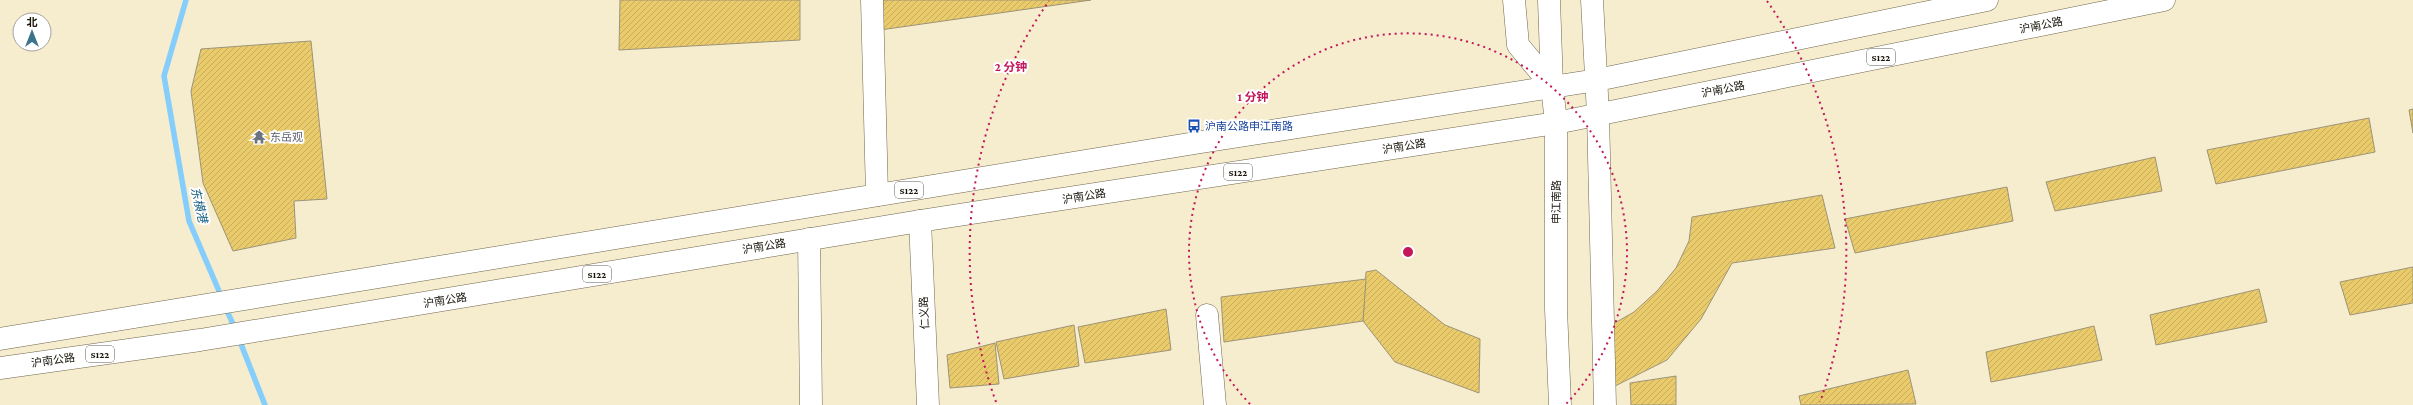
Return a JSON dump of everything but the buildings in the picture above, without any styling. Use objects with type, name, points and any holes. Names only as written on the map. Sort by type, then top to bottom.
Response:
[{"type":"main road","points":[[872,0],[877,195]]},
{"type":"main road","points":[[1514,0],[1518,45],[1552,86]]},
{"type":"main road","name":"申江南路","points":[[1549,0],[1552,86],[1556,123],[1556,309],[1560,405]]},
{"type":"main road","points":[[1592,0],[1597,80],[1605,405]]},
{"type":"main road","name":"S122","points":[[0,339],[877,195],[1597,80],[1987,0]]},
{"type":"main road","name":"沪南公路","points":[[0,368],[200,340],[920,221],[1556,123],[2164,0]]},
{"type":"main road","name":"仁义路","points":[[920,221],[928,405]]},
{"type":"main road","points":[[808,239],[811,405]]},
{"type":"main road","points":[[1207,315],[1215,405]]},
{"type":"waterway","name":"东横港","points":[[186,0],[164,76],[189,221],[222,298]]},
{"type":"waterway","name":"东横港","points":[[225,306],[235,329]]},
{"type":"waterway","name":"东横港","points":[[239,339],[265,405]]},
{"type":"place","name":"沪南公路申江南路","points":[[1194,126]]},
{"type":"place","name":"东岳观","points":[[259,137]]}]
